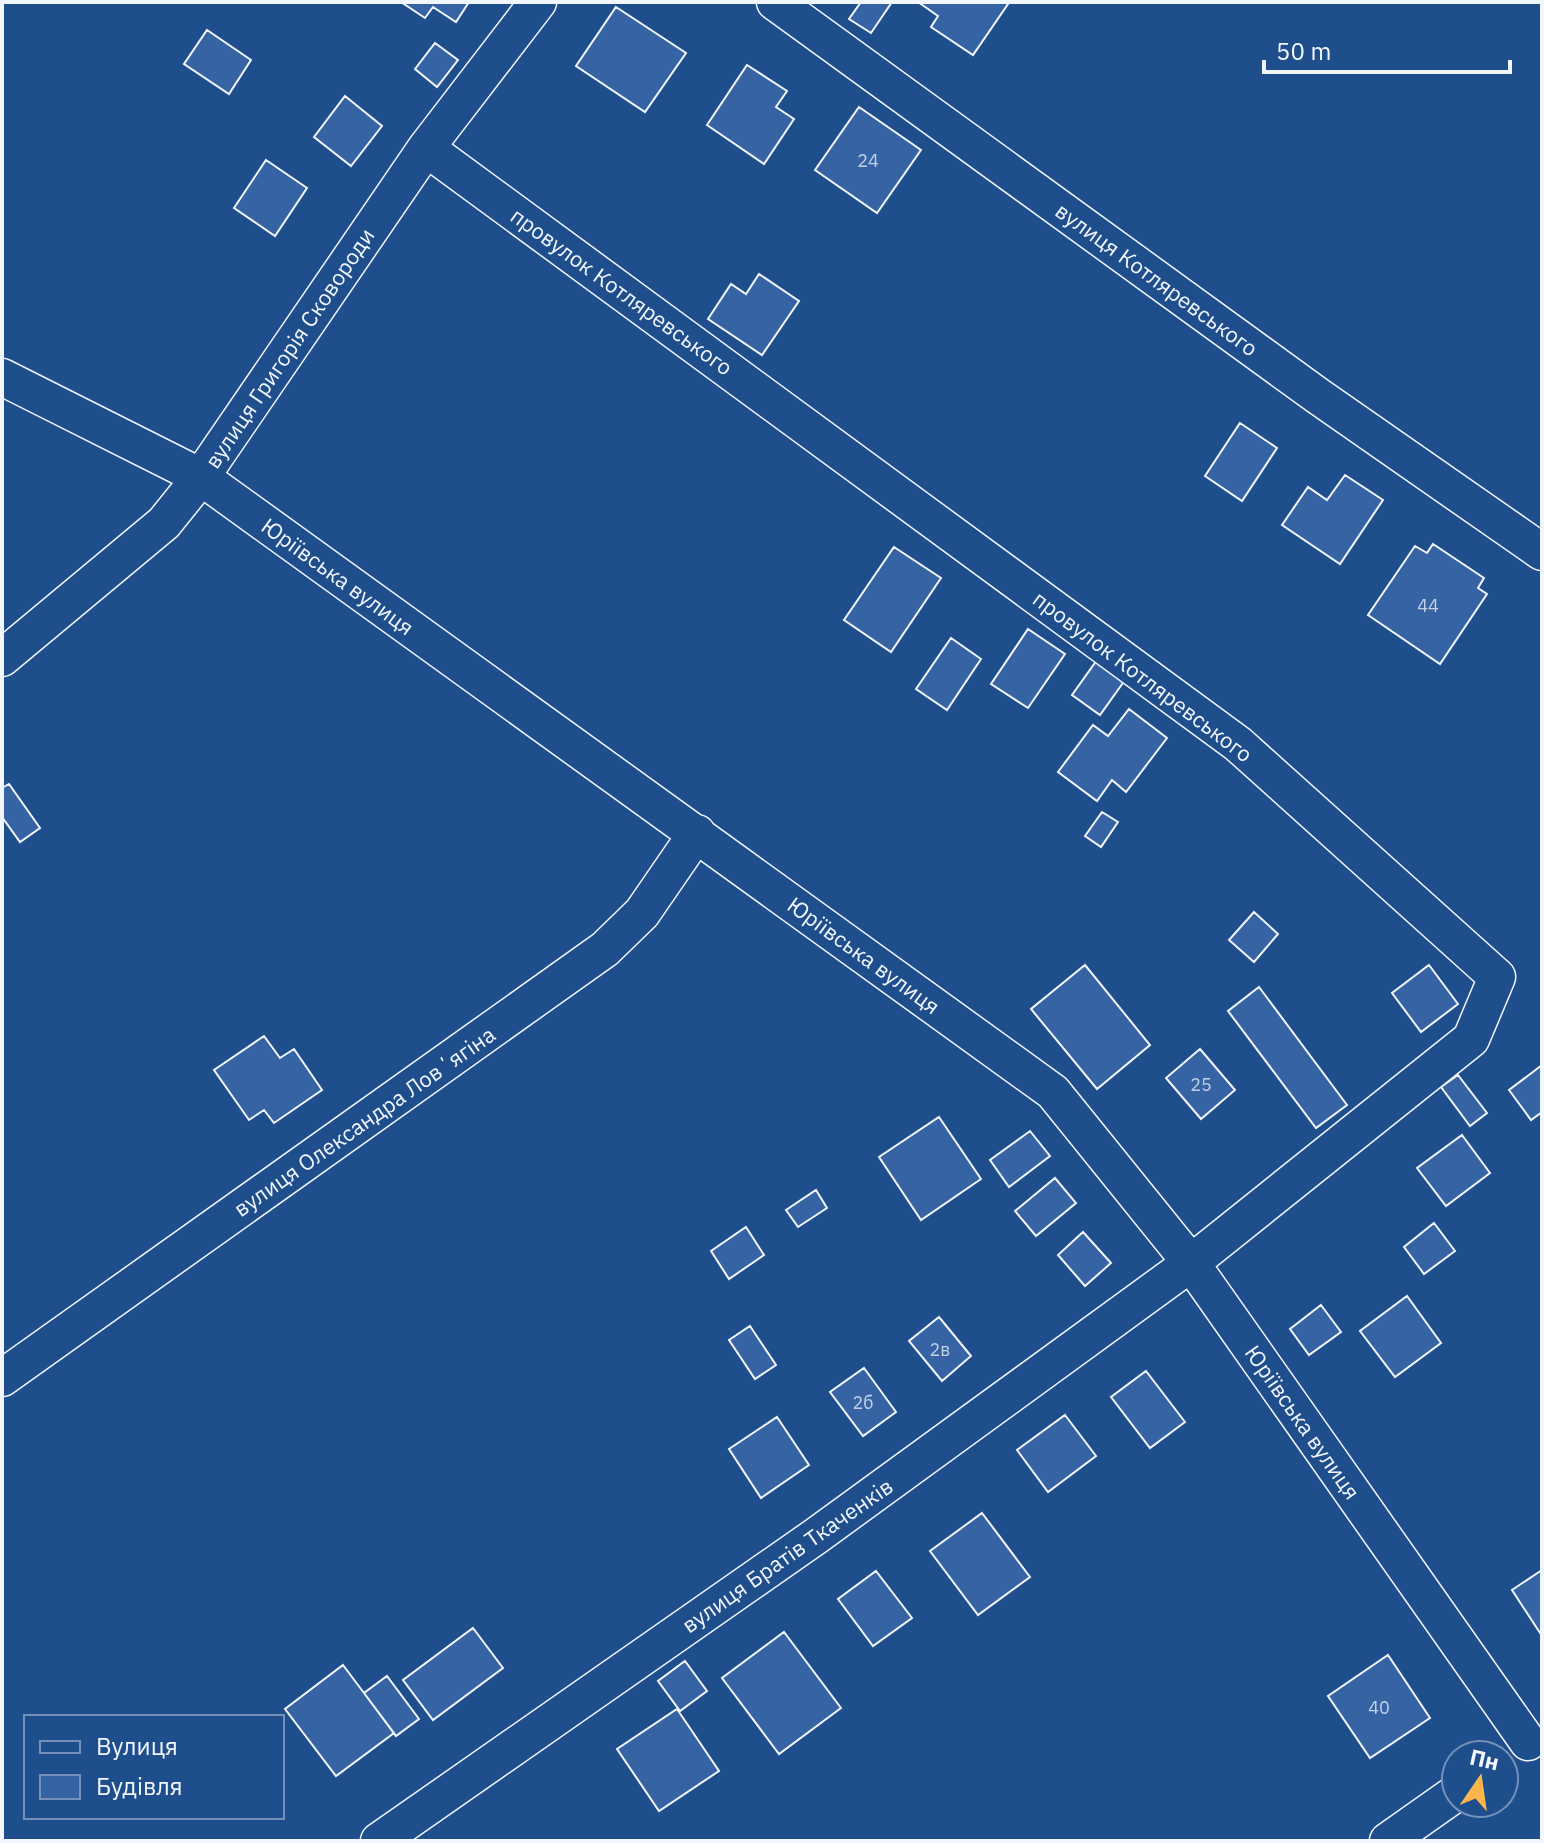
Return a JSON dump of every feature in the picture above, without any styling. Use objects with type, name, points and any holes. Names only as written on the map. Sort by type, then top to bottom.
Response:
[{"type":"street","name":"вулиця Григорія Сковороди","points":[[2,658],[164,523],[201,477],[426,148],[538,2]]},
{"type":"street","name":"вулиця Котляревського","points":[[775,2],[1318,396],[1542,552]]},
{"type":"street","name":"провулок Котляревського","points":[[426,148],[1238,744],[1497,977],[1471,1039],[1191,1263]]},
{"type":"street","name":"Юріївська вулиця","points":[[2,377],[201,477],[1053,1092],[1191,1263],[1525,1745]]},
{"type":"street","name":"вулиця Олександра Ловʼягіна","points":[[2,1378],[605,949],[642,913],[697,833]]},
{"type":"street","name":"вулиця Братів Ткаченків","points":[[379,1841],[816,1536],[1191,1263]]},
{"type":"street","points":[[1388,1841],[1440,1804]]},
{"type":"building","points":[[401,2],[469,2],[456,22],[433,7],[425,18]]},
{"type":"building","points":[[861,2],[892,2],[871,33],[849,19]]},
{"type":"building","points":[[918,2],[1008,4],[973,55],[931,27],[938,16]]},
{"type":"building","points":[[616,7],[686,53],[645,112],[576,66]]},
{"type":"building","points":[[207,30],[251,60],[229,94],[184,64]]},
{"type":"building","points":[[435,43],[458,60],[437,87],[415,69]]},
{"type":"building","points":[[747,65],[787,91],[776,107],[794,119],[764,164],[707,125]]},
{"type":"building","points":[[345,96],[382,126],[351,166],[314,137]]},
{"type":"building","points":[[859,107],[921,150],[877,213],[815,170]]},
{"type":"building","points":[[266,160],[307,188],[275,236],[234,208]]},
{"type":"building","points":[[759,274],[799,301],[762,355],[708,319],[731,284],[746,294]]},
{"type":"building","points":[[1240,423],[1277,448],[1242,501],[1205,476]]},
{"type":"building","points":[[1345,475],[1383,500],[1340,564],[1282,525],[1308,487],[1327,500]]},
{"type":"building","points":[[1433,544],[1484,578],[1478,588],[1487,594],[1440,664],[1368,615],[1415,546],[1427,553]]},
{"type":"building","points":[[894,547],[941,578],[891,652],[844,620]]},
{"type":"building","points":[[1028,629],[1065,654],[1028,708],[991,684]]},
{"type":"building","points":[[951,638],[981,659],[947,710],[916,689]]},
{"type":"building","points":[[1097,660],[1125,680],[1100,715],[1072,695]]},
{"type":"building","points":[[1129,709],[1167,738],[1126,792],[1112,780],[1097,801],[1058,772],[1093,725],[1108,736]]},
{"type":"building","points":[[9,784],[40,828],[20,842],[2,817],[2,788]]},
{"type":"building","points":[[1102,812],[1118,822],[1101,847],[1085,836]]},
{"type":"building","points":[[1254,912],[1278,934],[1254,962],[1229,940]]},
{"type":"building","points":[[1085,965],[1150,1045],[1097,1089],[1031,1009]]},
{"type":"building","points":[[1429,965],[1458,1004],[1421,1032],[1392,993]]},
{"type":"building","points":[[1259,987],[1347,1105],[1316,1128],[1228,1011]]},
{"type":"building","points":[[264,1036],[280,1058],[294,1049],[322,1090],[274,1123],[264,1110],[249,1120],[214,1070]]},
{"type":"building","points":[[1200,1049],[1235,1090],[1201,1119],[1166,1078]]},
{"type":"building","points":[[1542,1065],[1542,1112],[1531,1120],[1509,1090]]},
{"type":"building","points":[[1458,1075],[1487,1113],[1470,1126],[1441,1087]]},
{"type":"building","points":[[939,1117],[981,1179],[921,1220],[879,1157]]},
{"type":"building","points":[[1030,1131],[1050,1156],[1009,1187],[990,1160]]},
{"type":"building","points":[[1462,1135],[1490,1173],[1446,1206],[1417,1168]]},
{"type":"building","points":[[1055,1178],[1076,1203],[1036,1236],[1015,1211]]},
{"type":"building","points":[[816,1190],[827,1208],[798,1227],[786,1210]]},
{"type":"building","points":[[1434,1223],[1455,1251],[1424,1274],[1404,1247]]},
{"type":"building","points":[[746,1227],[764,1255],[729,1279],[711,1251]]},
{"type":"building","points":[[1083,1232],[1111,1263],[1085,1286],[1058,1255]]},
{"type":"building","points":[[1407,1296],[1441,1343],[1395,1377],[1360,1331]]},
{"type":"building","points":[[1321,1305],[1341,1332],[1309,1355],[1290,1329]]},
{"type":"building","points":[[939,1317],[971,1356],[942,1381],[909,1341]]},
{"type":"building","points":[[750,1326],[776,1365],[755,1379],[729,1340]]},
{"type":"building","points":[[864,1368],[896,1412],[863,1436],[830,1392]]},
{"type":"building","points":[[1146,1371],[1185,1422],[1150,1448],[1111,1397]]},
{"type":"building","points":[[1065,1415],[1096,1456],[1048,1492],[1017,1450]]},
{"type":"building","points":[[777,1417],[809,1465],[761,1498],[729,1449]]},
{"type":"building","points":[[982,1513],[1030,1577],[978,1615],[930,1551]]},
{"type":"building","points":[[1542,1570],[1542,1636],[1512,1590]]},
{"type":"building","points":[[876,1571],[912,1618],[873,1646],[838,1599]]},
{"type":"building","points":[[473,1628],[503,1668],[433,1720],[403,1680]]},
{"type":"building","points":[[784,1632],[841,1708],[779,1754],[722,1678]]},
{"type":"building","points":[[1388,1655],[1430,1718],[1370,1758],[1328,1696]]},
{"type":"building","points":[[685,1661],[707,1691],[680,1711],[658,1681]]},
{"type":"building","points":[[343,1665],[394,1733],[336,1776],[285,1709]]},
{"type":"building","points":[[387,1676],[419,1719],[396,1736],[364,1693]]},
{"type":"building","points":[[677,1709],[719,1771],[659,1811],[617,1749]]}]
